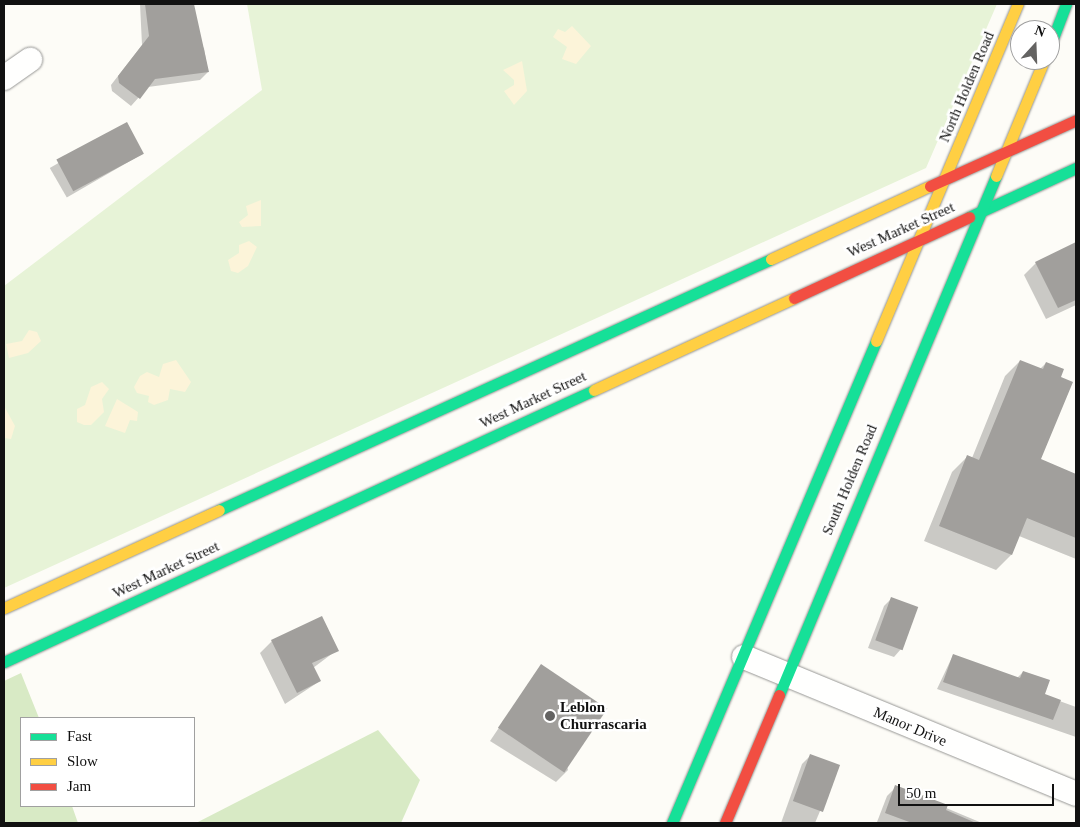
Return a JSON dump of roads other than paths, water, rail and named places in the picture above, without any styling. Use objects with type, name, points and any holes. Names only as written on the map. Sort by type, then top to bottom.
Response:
[{"type":"main road","name":"North Holden Road","points":[[943,182],[1018,4]]},
{"type":"main road","points":[[1060,20],[1066,4]]},
{"type":"main road","points":[[1009,152],[1040,70]]},
{"type":"main road","name":"West Market Street","points":[[4,608],[760,261],[943,182],[1076,120]]},
{"type":"main road","name":"South Holden Road","points":[[726,823],[979,212],[1009,152]]},
{"type":"main road","name":"West Market Street","points":[[4,662],[917,239],[1076,168]]},
{"type":"main road","name":"South Holden Road","points":[[672,823],[744,657],[917,239],[943,182]]},
{"type":"street","points":[[4,78],[30,60]]},
{"type":"street","name":"Manor Drive","points":[[744,657],[1076,794]]},
{"type":"place","name":"Leblon Churrascaria","points":[[550,716]]}]
